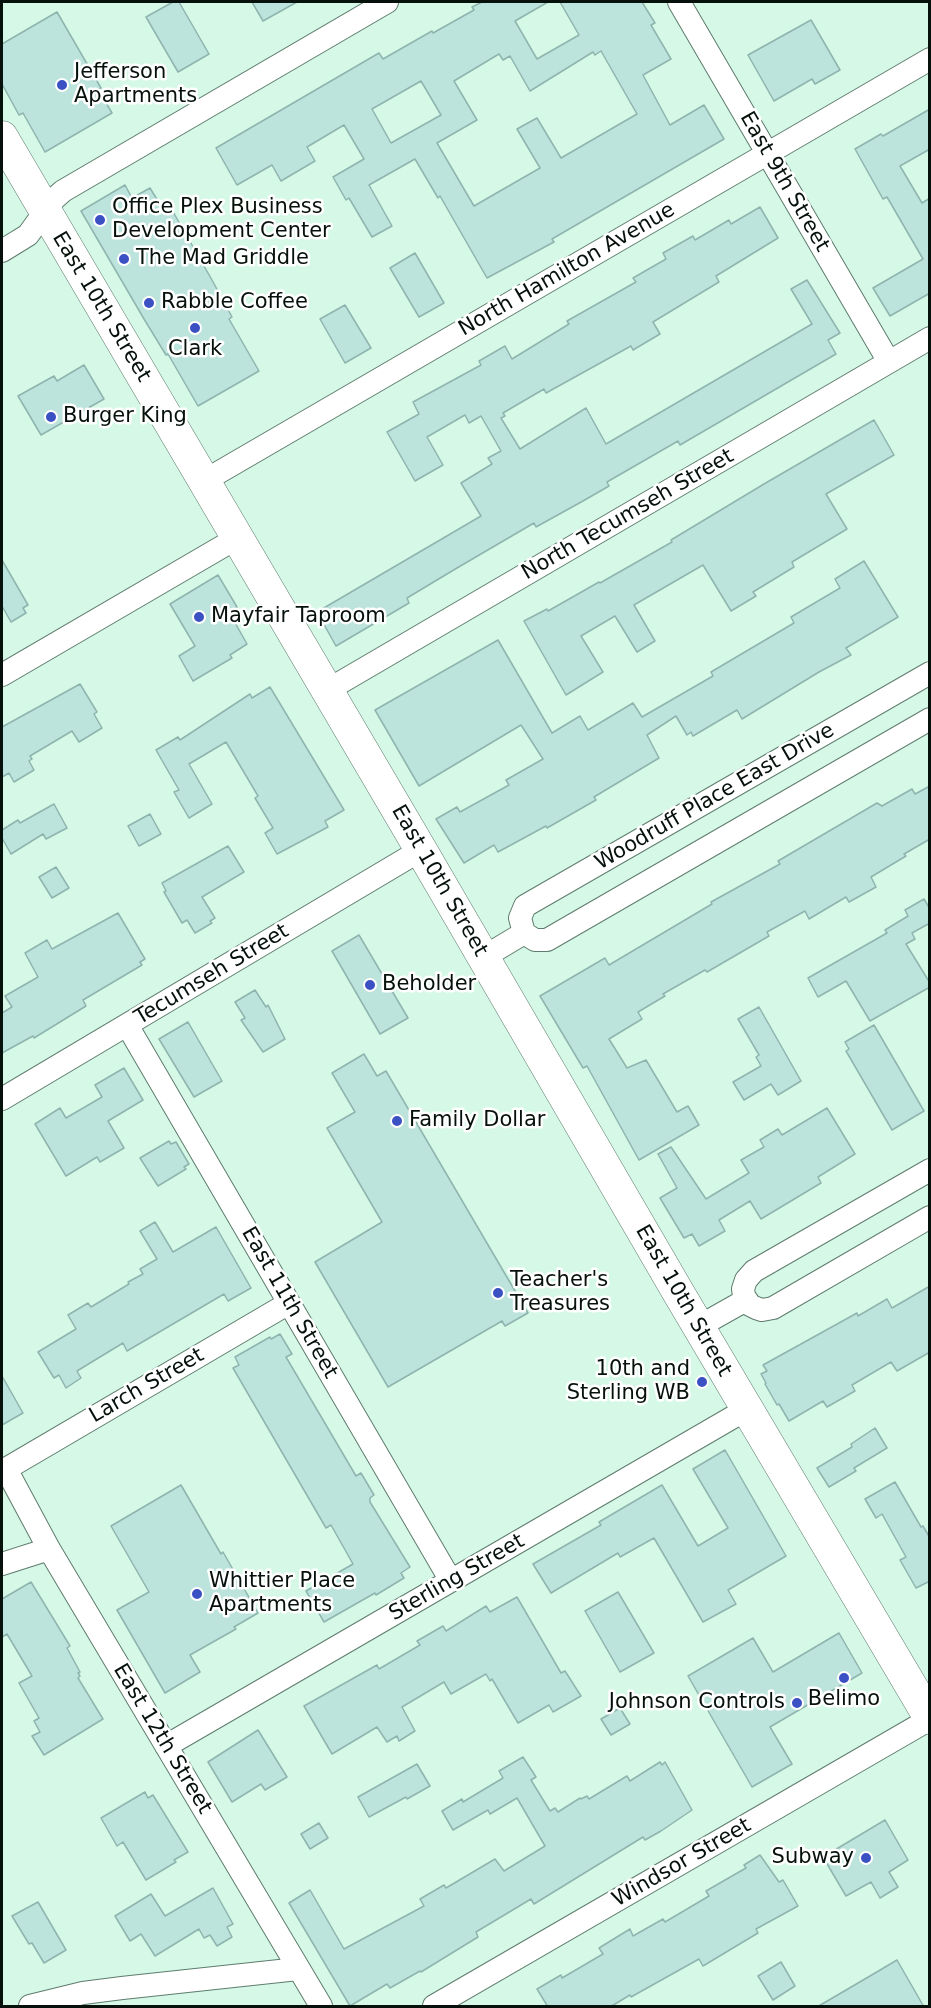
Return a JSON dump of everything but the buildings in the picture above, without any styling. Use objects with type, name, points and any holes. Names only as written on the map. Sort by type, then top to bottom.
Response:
[{"type":"main road","name":"East 10th Street","points":[[2,137],[698,1327],[927,1707]]},
{"type":"street","points":[[2,251],[28,234],[63,191],[387,2]]},
{"type":"street","name":"East 9th Street","points":[[679,2],[889,362]]},
{"type":"street","name":"North Hamilton Avenue","points":[[204,481],[930,59]]},
{"type":"street","name":"North Tecumseh Street","points":[[326,691],[930,338]]},
{"type":"street","points":[[2,675],[237,538]]},
{"type":"street","name":"Woodruff Place East Drive","points":[[930,673],[525,906],[520,918],[524,933],[535,940],[547,940],[930,719]]},
{"type":"street","name":"Tecumseh Street","points":[[2,1099],[421,850]]},
{"type":"street","points":[[483,957],[524,933]]},
{"type":"street","name":"East 11th Street","points":[[127,1025],[451,1581]]},
{"type":"street","points":[[930,1170],[754,1271],[746,1280],[743,1290],[746,1300],[762,1310],[773,1308],[930,1217]]},
{"type":"street","points":[[698,1327],[746,1300]]},
{"type":"street","name":"Larch Street","points":[[6,1469],[289,1303]]},
{"type":"street","name":"Sterling Street","points":[[166,1746],[747,1409]]},
{"type":"street","name":"East 12th Street","points":[[6,1469],[49,1549],[321,2007]]},
{"type":"street","points":[[2,1564],[49,1549]]},
{"type":"street","name":"Windsor Street","points":[[434,2007],[927,1707]]},
{"type":"street","points":[[30,2007],[83,1993],[298,1969]]},
{"type":"place","name":"Jefferson Apartments","points":[[62,85]]},
{"type":"place","name":"Office Plex Business Development Center","points":[[100,220]]},
{"type":"place","name":"The Mad Griddle","points":[[124,259]]},
{"type":"place","name":"Rabble Coffee","points":[[149,303]]},
{"type":"place","name":"Clark","points":[[195,328]]},
{"type":"place","name":"Burger King","points":[[51,417]]},
{"type":"place","name":"Mayfair Taproom","points":[[199,617]]},
{"type":"place","name":"Beholder","points":[[370,985]]},
{"type":"place","name":"Family Dollar","points":[[397,1121]]},
{"type":"place","name":"Teacher's Treasures","points":[[498,1293]]},
{"type":"place","name":"10th and Sterling WB","points":[[702,1382]]},
{"type":"place","name":"Whittier Place Apartments","points":[[197,1594]]},
{"type":"place","name":"Belimo","points":[[844,1678]]},
{"type":"place","name":"Johnson Controls","points":[[797,1703]]},
{"type":"place","name":"Subway","points":[[866,1858]]}]
